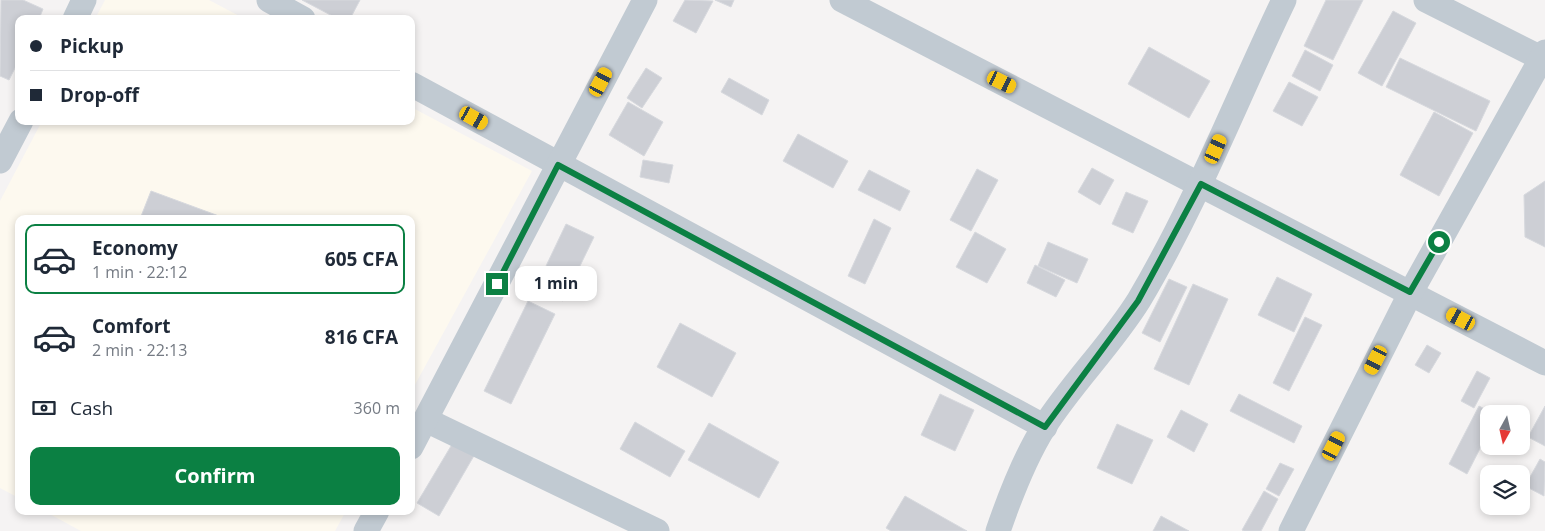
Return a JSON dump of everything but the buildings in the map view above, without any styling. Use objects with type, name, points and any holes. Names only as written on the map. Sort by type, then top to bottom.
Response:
[{"type":"street","points":[[77,15],[84,0]]},
{"type":"street","points":[[269,0],[296,15]]},
{"type":"street","points":[[415,441],[645,0]]},
{"type":"street","points":[[842,0],[1545,363]]},
{"type":"street","points":[[998,531],[1026,461],[1045,427],[1138,301],[1201,184],[1284,0]]},
{"type":"street","points":[[1291,531],[1410,292],[1544,57],[1426,0]]},
{"type":"street","points":[[415,86],[1045,427]]},
{"type":"street","points":[[0,161],[19,125]]},
{"type":"street","points":[[426,420],[657,531]]},
{"type":"street","points":[[366,531],[375,515]]},
{"type":"shaded area","points":[[105,0],[209,0],[237,15],[97,15]]},
{"type":"shaded area","points":[[415,109],[532,171],[415,385],[415,215],[15,215],[15,496],[0,488],[0,201],[40,125],[415,125]]},
{"type":"shaded area","points":[[51,515],[344,515],[335,531],[81,531]]},
{"type":"route","points":[[497,284],[558,165],[1045,427],[1138,301],[1201,184],[1410,292],[1439,242]]}]
